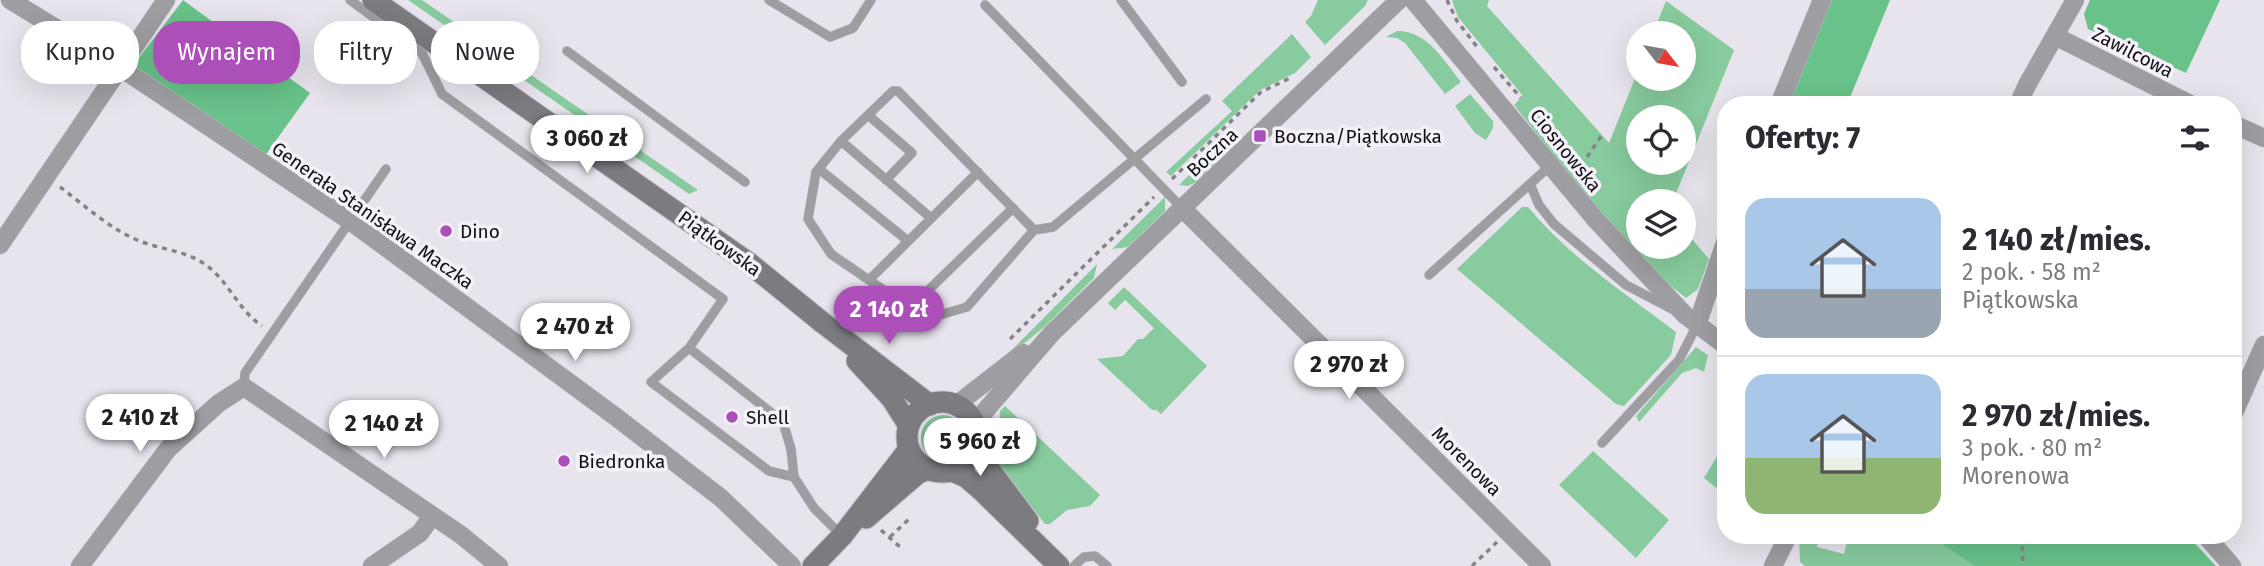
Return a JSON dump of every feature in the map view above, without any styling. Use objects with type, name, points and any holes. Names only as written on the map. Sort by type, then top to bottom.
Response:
[{"type":"main road","name":"Piątkowska","points":[[373,0],[749,263],[930,405]]},
{"type":"main road","name":"Piątkowska","points":[[823,323],[892,399],[909,426]]},
{"type":"main road","points":[[939,403],[956,405],[972,419],[976,428],[975,450],[962,466],[952,471],[935,472],[927,469],[916,461],[909,449],[909,426],[921,409],[939,403]]},
{"type":"main road","points":[[813,566],[842,536],[909,449]]},
{"type":"main road","points":[[975,450],[1063,565]]},
{"type":"main road","points":[[842,536],[917,474],[927,469]]},
{"type":"main road","points":[[952,471],[966,477],[1063,565]]},
{"type":"street","name":"Generała Stanisława Maczka","points":[[10,0],[44,21]]},
{"type":"street","points":[[139,41],[166,0]]},
{"type":"street","name":"Boczna","points":[[976,428],[985,411],[1052,333],[1399,0]]},
{"type":"street","name":"Ciosnowska","points":[[1413,0],[1595,219],[1691,320],[1717,339]]},
{"type":"street","points":[[1783,96],[1822,0]]},
{"type":"street","points":[[2023,96],[2076,0]]},
{"type":"street","name":"Zawilcowa","points":[[2055,36],[2174,96]]},
{"type":"street","name":"Generała Stanisława Maczka","points":[[139,80],[351,221],[616,417],[721,498],[792,566]]},
{"type":"street","points":[[0,245],[110,84]]},
{"type":"street","points":[[2242,128],[2264,138]]},
{"type":"street","name":"Morenowa","points":[[1183,209],[1542,566]]},
{"type":"street","points":[[1691,320],[1717,261]]},
{"type":"street","name":"Boczna","points":[[956,405],[1052,333]]},
{"type":"street","points":[[2242,395],[2264,345]]},
{"type":"street","points":[[80,566],[168,449],[219,403],[244,387],[432,516],[499,566]]},
{"type":"street","points":[[372,566],[420,533],[432,516]]},
{"type":"street","points":[[1773,566],[1783,544]]},
{"type":"street","points":[[2213,544],[2232,566]]},
{"type":"lane","points":[[350,0],[422,53],[442,94],[723,299],[689,348],[651,382],[769,471],[794,477]]},
{"type":"lane","points":[[769,0],[830,37],[853,28],[872,0]]},
{"type":"lane","points":[[1121,0],[1182,82]]},
{"type":"lane","points":[[985,5],[1183,209]]},
{"type":"lane","points":[[567,51],[746,182]]},
{"type":"lane","points":[[1034,230],[898,91],[893,91],[841,141],[816,172],[808,219],[831,254],[926,319],[968,306],[1034,230],[1053,227],[1206,99]]},
{"type":"lane","points":[[868,115],[912,153],[886,180]]},
{"type":"lane","points":[[841,141],[932,218]]},
{"type":"lane","points":[[1429,275],[1550,165]]},
{"type":"lane","points":[[244,387],[245,373],[386,169]]},
{"type":"lane","points":[[819,169],[908,241]]},
{"type":"lane","points":[[869,280],[978,172]]},
{"type":"lane","points":[[1530,184],[1539,205],[1554,224],[1616,277],[1691,320],[1679,360],[1602,443]]},
{"type":"lane","points":[[910,308],[1013,208]]},
{"type":"lane","points":[[689,348],[783,422],[791,449],[794,477],[814,508],[842,536]]},
{"type":"lane","points":[[1063,565],[1095,555],[1107,566]]},
{"type":"path","points":[[1447,0],[1457,21],[1486,57]]},
{"type":"path","points":[[1493,66],[1521,98]]},
{"type":"path","points":[[1587,157],[1602,135]]},
{"type":"path","points":[[46,177],[125,234],[139,241],[187,254],[213,269],[247,316],[273,333]]},
{"type":"path","points":[[890,538],[909,519]]},
{"type":"path","points":[[875,523],[900,547]]},
{"type":"path","points":[[1472,566],[1498,540]]},
{"type":"path","points":[[2022,544],[2023,566]]},
{"type":"green space","points":[[183,0],[212,21],[167,21]]},
{"type":"green space","points":[[408,0],[422,0],[453,21],[438,21]]},
{"type":"green space","points":[[1318,0],[1368,0],[1325,45],[1305,22],[1311,16]]},
{"type":"green space","points":[[1452,0],[1489,0],[1487,6],[1609,143],[1630,91],[1696,91],[1696,23],[1734,50],[1696,144],[1696,105],[1626,105],[1626,175],[1684,175],[1678,189],[1626,189],[1626,243],[1514,105],[1523,96],[1458,17]]},
{"type":"green space","points":[[1831,0],[1890,0],[1851,96],[1792,96]]},
{"type":"green space","points":[[2090,0],[2220,0],[2186,73],[2088,29],[2084,14]]},
{"type":"green space","points":[[1666,1],[1694,21],[1658,21]]},
{"type":"green space","points":[[1397,31],[1408,32],[1426,41],[1461,82],[1445,94],[1405,43],[1397,38],[1386,37]]},
{"type":"green space","points":[[1292,34],[1311,57],[1295,73],[1260,90],[1171,176],[1166,172],[1232,111],[1222,101]]},
{"type":"green space","points":[[153,39],[153,83],[139,74],[139,58]]},
{"type":"green space","points":[[539,81],[698,190],[689,194],[530,84],[539,84]]},
{"type":"green space","points":[[154,84],[298,84],[310,93],[264,157]]},
{"type":"green space","points":[[1470,94],[1493,121],[1493,128],[1486,140],[1475,133],[1455,106]]},
{"type":"green space","points":[[1230,141],[1201,178],[1188,186],[1179,185],[1219,146]]},
{"type":"green space","points":[[1165,197],[1165,211],[1128,247],[1112,249]]},
{"type":"green space","points":[[1522,207],[1528,207],[1579,258],[1676,332],[1671,355],[1624,406],[1616,404],[1457,269]]},
{"type":"green space","points":[[1696,244],[1709,259],[1698,289],[1686,298],[1641,259],[1696,259]]},
{"type":"green space","points":[[1097,264],[1094,278],[1043,328],[992,370]]},
{"type":"green space","points":[[1124,287],[1207,366],[1161,414],[1152,410],[1097,359],[1123,356],[1138,339],[1143,339],[1154,328],[1125,300],[1115,310],[1108,303]]},
{"type":"green space","points":[[1696,347],[1708,355],[1704,372],[1696,368],[1682,373],[1639,422],[1636,416]]},
{"type":"green space","points":[[1005,406],[1100,495],[1090,506],[1067,510],[1050,524],[1045,524],[999,466],[1000,411]]},
{"type":"green space","points":[[943,415],[959,421],[965,437],[959,453],[943,459],[927,453],[921,437],[927,421]]},
{"type":"green space","points":[[1593,451],[1669,520],[1636,558],[1559,485]]},
{"type":"green space","points":[[1717,456],[1717,489],[1704,478]]},
{"type":"green space","points":[[1799,544],[1818,544],[1817,547],[1844,554],[1846,544],[1942,544],[1974,566],[1805,566],[1800,562]]},
{"type":"green space","points":[[1942,544],[2195,544],[2216,566],[1974,566]]},
{"type":"place","name":"Boczna/Piątkowska","points":[[1260,136]]},
{"type":"place","name":"Dino","points":[[446,231]]},
{"type":"place","name":"Shell","points":[[732,417]]},
{"type":"place","name":"Biedronka","points":[[564,461]]}]
